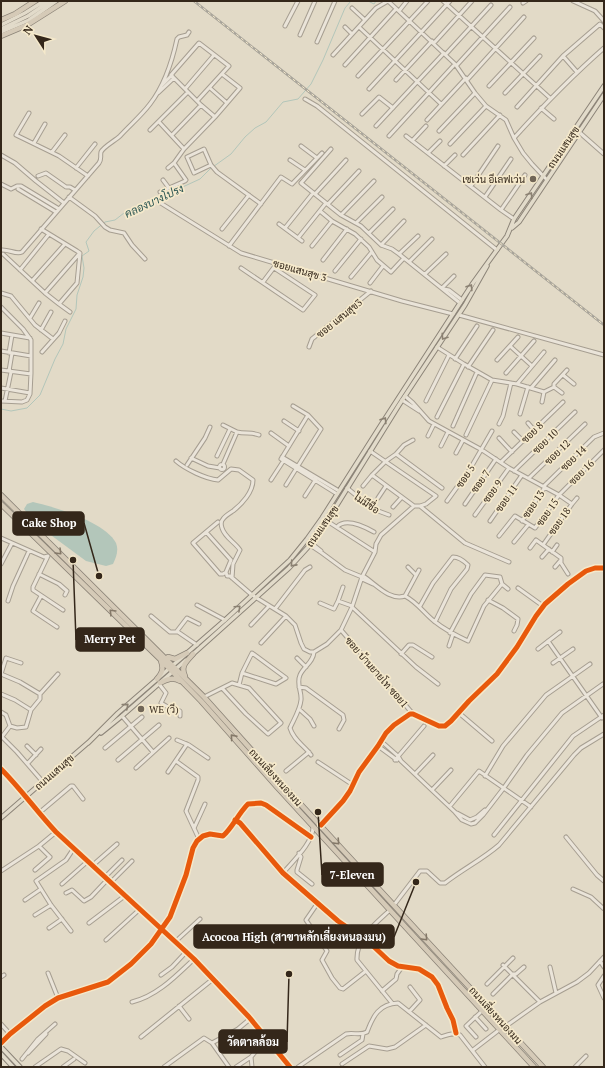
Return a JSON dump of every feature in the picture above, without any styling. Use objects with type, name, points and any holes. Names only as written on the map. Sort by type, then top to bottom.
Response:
[{"type":"highway","points":[[1,20],[15,14],[35,1]]},
{"type":"highway","points":[[1,36],[28,25],[65,1]]},
{"type":"highway","name":"ถนนเลี่ยงหนองมน","points":[[1,495],[161,653],[313,827],[534,1067]]},
{"type":"highway","name":"ถนนเลี่ยงหนองมน","points":[[1,504],[50,554],[160,659],[173,668]]},
{"type":"highway","points":[[161,653],[173,659],[178,658],[188,652]]},
{"type":"highway","points":[[188,684],[183,668],[185,663],[193,654]]},
{"type":"highway","points":[[159,682],[163,669],[160,659]]},
{"type":"highway","points":[[159,682],[173,678],[188,684]]},
{"type":"highway","name":"ถนนเลี่ยงหนองมน","points":[[188,684],[204,697],[281,783],[543,1067]]},
{"type":"highway","points":[[277,787],[281,783]]},
{"type":"highway","points":[[456,982],[461,977]]},
{"type":"main road","points":[[1,25],[25,13],[44,1]]},
{"type":"main road","points":[[1,29],[28,16],[50,1]]},
{"type":"main road","points":[[1,32],[29,20],[56,1]]},
{"type":"main road","name":"ถนนแสนสุข","points":[[511,229],[514,219],[604,86]]},
{"type":"main road","name":"ถนนแสนสุข","points":[[88,742],[122,716],[159,682],[188,652],[290,560],[307,539],[461,301],[511,229],[519,222],[604,95]]},
{"type":"main road","name":"ถนนแสนสุข","points":[[173,668],[193,654],[256,598],[289,568],[311,544],[459,315],[493,255]]},
{"type":"main road","points":[[461,301],[465,305]]},
{"type":"main road","points":[[368,445],[369,448],[373,447]]},
{"type":"main road","points":[[363,453],[366,453],[367,456]]},
{"type":"main road","name":"ถนนแสนสุข","points":[[1,818],[88,742],[118,713],[159,682]]},
{"type":"main road","points":[[1,1047],[19,1066]]},
{"type":"main road","points":[[1,1054],[13,1067]]},
{"type":"street","points":[[285,26],[298,1]]},
{"type":"street","points":[[300,35],[315,1]]},
{"type":"street","points":[[317,42],[335,1]]},
{"type":"street","points":[[333,55],[376,8],[388,1],[456,64],[475,94],[486,106],[506,120],[514,138],[532,164],[546,180]]},
{"type":"street","points":[[345,65],[408,1]]},
{"type":"street","points":[[358,76],[428,1]]},
{"type":"street","points":[[443,1],[550,98]]},
{"type":"street","points":[[369,89],[450,1]]},
{"type":"street","points":[[396,80],[472,1]]},
{"type":"street","points":[[574,1],[595,12],[604,21]]},
{"type":"street","points":[[376,126],[491,5]]},
{"type":"street","points":[[390,136],[510,7]]},
{"type":"street","points":[[352,8],[365,20]]},
{"type":"street","points":[[427,120],[496,49],[524,17]]},
{"type":"street","points":[[517,107],[562,56],[600,24],[604,28]]},
{"type":"street","points":[[345,27],[352,34]]},
{"type":"street","points":[[359,27],[441,104]]},
{"type":"street","points":[[2,252],[10,250],[20,253],[101,160],[101,152],[103,149],[115,141],[146,110],[160,88],[167,73],[177,39],[187,35],[189,32]]},
{"type":"street","points":[[488,86],[534,38]]},
{"type":"street","points":[[155,96],[199,43],[229,66],[197,102]]},
{"type":"street","points":[[514,138],[550,98],[604,48]]},
{"type":"street","points":[[185,89],[214,55]]},
{"type":"street","points":[[506,94],[540,56]]},
{"type":"street","points":[[562,56],[577,72]]},
{"type":"street","points":[[168,168],[174,163],[184,149],[215,118],[240,88],[222,74]]},
{"type":"street","points":[[160,88],[173,76]]},
{"type":"street","points":[[173,76],[197,102],[215,118]]},
{"type":"street","points":[[210,88],[228,103]]},
{"type":"street","points":[[150,130],[188,92]]},
{"type":"street","points":[[439,131],[475,94]]},
{"type":"street","points":[[362,114],[379,97],[393,108]]},
{"type":"street","points":[[305,99],[341,125],[497,250]]},
{"type":"street","points":[[172,135],[201,106]]},
{"type":"street","points":[[450,144],[486,106]]},
{"type":"street","points":[[542,108],[554,119]]},
{"type":"street","points":[[29,113],[16,135],[52,152],[88,176]]},
{"type":"street","points":[[463,154],[500,115]]},
{"type":"street","points":[[159,122],[184,149]]},
{"type":"street","points":[[34,143],[46,124]]},
{"type":"street","points":[[412,140],[426,126]]},
{"type":"street","points":[[579,132],[604,154]]},
{"type":"street","points":[[52,152],[65,135]]},
{"type":"street","points":[[406,136],[514,219]]},
{"type":"street","points":[[428,153],[440,141]]},
{"type":"street","points":[[76,168],[95,144]]},
{"type":"street","points":[[301,146],[317,158]]},
{"type":"street","points":[[471,186],[498,146]]},
{"type":"street","points":[[331,148],[301,183],[327,204],[369,233],[381,245],[392,249],[443,288],[447,293],[461,301]]},
{"type":"street","points":[[213,167],[194,173],[187,157],[204,149],[213,167],[261,204]]},
{"type":"street","points":[[229,246],[281,177],[292,184],[322,153]]},
{"type":"street","points":[[444,166],[456,154]]},
{"type":"street","points":[[1,155],[15,163],[64,203]]},
{"type":"street","points":[[485,197],[511,159]]},
{"type":"street","points":[[290,160],[305,170]]},
{"type":"street","points":[[285,228],[346,160]]},
{"type":"street","points":[[160,192],[186,180],[174,163]]},
{"type":"street","points":[[298,238],[320,211],[359,171]]},
{"type":"street","points":[[38,176],[46,173],[66,187],[70,187],[75,190]]},
{"type":"street","points":[[501,210],[525,175]]},
{"type":"street","points":[[163,180],[169,188]]},
{"type":"street","points":[[341,214],[374,181]]},
{"type":"street","points":[[1,184],[11,189],[21,186],[58,210]]},
{"type":"street","points":[[18,188],[58,210]]},
{"type":"street","points":[[222,229],[249,195]]},
{"type":"street","points":[[69,197],[95,216],[110,230],[124,233],[132,245],[145,259]]},
{"type":"street","points":[[356,223],[382,197]]},
{"type":"street","name":"ซอยแสนสุข 3","points":[[159,202],[241,253],[402,301],[453,314]]},
{"type":"street","points":[[369,233],[393,209]]},
{"type":"street","points":[[320,211],[332,221],[361,239],[371,253],[391,272],[404,258]]},
{"type":"street","points":[[312,246],[332,221]]},
{"type":"street","points":[[381,245],[404,221]]},
{"type":"street","points":[[279,224],[302,241]]},
{"type":"street","points":[[41,229],[80,253]]},
{"type":"street","points":[[323,260],[347,229]]},
{"type":"street","points":[[20,270],[49,234]]},
{"type":"street","points":[[399,254],[418,236]]},
{"type":"street","points":[[335,271],[361,239]]},
{"type":"street","points":[[409,262],[432,239]]},
{"type":"street","points":[[32,281],[65,244]]},
{"type":"street","points":[[2,252],[44,293],[70,312]]},
{"type":"street","points":[[44,293],[80,253]]},
{"type":"street","points":[[59,304],[77,282],[80,253]]},
{"type":"street","points":[[352,277],[371,253]]},
{"type":"street","points":[[425,274],[446,254]]},
{"type":"street","points":[[263,282],[276,263]]},
{"type":"street","points":[[370,284],[383,266]]},
{"type":"street","points":[[241,268],[302,310],[315,295],[274,268]]},
{"type":"street","points":[[443,288],[454,276]]},
{"type":"street","name":"ซอย แสนสุข3","points":[[309,347],[312,339],[371,291]]},
{"type":"street","points":[[1,293],[11,296],[41,330],[53,339]]},
{"type":"street","points":[[30,318],[40,303]]},
{"type":"street","points":[[1,307],[30,338],[31,356],[30,393],[27,400],[24,402],[1,401]]},
{"type":"street","points":[[41,330],[51,312]]},
{"type":"street","points":[[459,315],[604,355]]},
{"type":"street","points":[[42,352],[59,333],[65,321]]},
{"type":"street","points":[[455,359],[477,326]]},
{"type":"street","points":[[468,367],[493,330]]},
{"type":"street","points":[[1,333],[30,338]]},
{"type":"street","points":[[6,401],[10,371],[12,335]]},
{"type":"street","points":[[497,360],[518,337]]},
{"type":"street","points":[[506,373],[534,341]]},
{"type":"street","points":[[510,346],[532,366]]},
{"type":"street","points":[[437,347],[468,367],[492,380],[517,384],[544,392],[554,386],[554,384],[567,370]]},
{"type":"street","points":[[1,351],[31,356]]},
{"type":"street","points":[[517,384],[544,352]]},
{"type":"street","points":[[426,401],[449,355]]},
{"type":"street","points":[[520,414],[530,388],[555,360]]},
{"type":"street","points":[[437,417],[464,364]]},
{"type":"street","points":[[1,370],[31,374]]},
{"type":"street","points":[[453,426],[478,372]]},
{"type":"street","points":[[563,375],[574,384]]},
{"type":"street","points":[[466,435],[492,380]]},
{"type":"street","points":[[499,424],[503,416],[512,383]]},
{"type":"street","points":[[554,386],[562,393]]},
{"type":"street","points":[[1,388],[30,393]]},
{"type":"street","points":[[542,402],[544,392]]},
{"type":"street","points":[[404,398],[413,403],[434,424],[482,450],[509,468],[544,486],[572,504]]},
{"type":"street","name":"ซอย 8","points":[[501,462],[563,402]]},
{"type":"street","points":[[286,485],[321,428],[308,415],[293,406]]},
{"type":"street","name":"ซอย 10","points":[[514,471],[575,412]]},
{"type":"street","points":[[271,480],[308,415]]},
{"type":"street","points":[[284,421],[299,430]]},
{"type":"street","points":[[528,423],[534,430]]},
{"type":"street","points":[[428,436],[434,424]]},
{"type":"street","name":"ซอย 12","points":[[529,478],[585,424]]},
{"type":"street","points":[[223,425],[237,432],[251,432],[259,435]]},
{"type":"street","points":[[187,465],[210,427]]},
{"type":"street","points":[[217,456],[230,429]]},
{"type":"street","name":"ซอย 5","points":[[447,501],[482,450],[492,431]]},
{"type":"street","points":[[222,467],[237,432]]},
{"type":"street","points":[[441,446],[448,432]]},
{"type":"street","points":[[514,432],[523,441]]},
{"type":"street","points":[[271,433],[289,446]]},
{"type":"street","name":"ซอย 14","points":[[544,486],[594,437],[603,434]]},
{"type":"street","points":[[499,438],[512,452]]},
{"type":"street","points":[[363,486],[386,461],[396,454],[404,445],[413,440]]},
{"type":"street","points":[[456,453],[463,440]]},
{"type":"street","name":"ซอย 16","points":[[559,495],[604,450]]},
{"type":"street","points":[[370,451],[436,496],[426,504],[414,506],[372,475]]},
{"type":"street","points":[[396,454],[442,488]]},
{"type":"street","points":[[191,458],[208,466],[222,467],[227,472]]},
{"type":"street","points":[[283,458],[338,493]]},
{"type":"street","name":"ซอย 7","points":[[465,504],[496,459]]},
{"type":"street","points":[[176,461],[197,473],[214,480],[218,480],[231,469],[239,470],[253,480],[247,497],[238,507],[223,519],[222,523],[224,533],[240,550],[233,564],[231,577]]},
{"type":"street","name":"ซอย 9","points":[[475,515],[509,468]]},
{"type":"street","name":"ซอย 11","points":[[490,521],[522,475]]},
{"type":"street","points":[[305,496],[316,479]]},
{"type":"street","points":[[378,498],[386,486]]},
{"type":"street","name":"ซอย 13","points":[[522,521],[544,486]]},
{"type":"street","name":"ไม่มีชื่อ","points":[[347,488],[373,509],[389,515]]},
{"type":"street","name":"ซอย 15","points":[[535,528],[559,495]]},
{"type":"street","points":[[394,507],[402,497]]},
{"type":"street","name":"ซอย 18","points":[[543,545],[577,498]]},
{"type":"street","name":"ซอย บ้านยายโท ซอย1","points":[[286,770],[310,753],[297,742],[290,728],[299,709],[302,698],[299,687],[299,677],[314,658],[314,652],[327,644],[341,630],[352,606],[362,577],[375,552],[376,544],[381,535],[414,506]]},
{"type":"street","points":[[420,506],[465,543],[509,562]]},
{"type":"street","name":"ซอย 13","points":[[499,536],[515,516],[535,528]]},
{"type":"street","points":[[327,521],[375,552]]},
{"type":"street","points":[[206,532],[231,560],[226,572],[222,574],[220,574],[193,543],[206,532],[218,522]]},
{"type":"street","points":[[337,527],[346,522],[363,526],[374,532]]},
{"type":"street","points":[[514,542],[528,525]]},
{"type":"street","points":[[1,538],[44,557],[50,554]]},
{"type":"street","points":[[530,548],[536,540],[561,560],[561,563],[568,574]]},
{"type":"street","points":[[1,564],[12,543]]},
{"type":"street","points":[[311,544],[345,570],[362,577],[394,597],[400,598],[405,596],[419,570]]},
{"type":"street","points":[[542,557],[557,545]]},
{"type":"street","points":[[8,601],[12,586],[29,551]]},
{"type":"street","points":[[50,554],[32,589],[63,610]]},
{"type":"street","points":[[420,606],[433,583],[453,557],[457,557],[468,565],[467,569],[451,589],[434,622]]},
{"type":"street","points":[[555,567],[561,560]]},
{"type":"street","points":[[275,609],[287,592],[310,566]]},
{"type":"street","points":[[408,567],[416,575]]},
{"type":"street","points":[[321,825],[343,801],[359,772],[378,746],[386,732],[410,714],[433,724],[445,726],[497,674],[544,606],[568,584],[586,571],[595,568],[604,568]]},
{"type":"street","points":[[226,572],[227,576],[231,577],[256,598],[286,616],[295,625],[304,649],[314,652]]},
{"type":"street","points":[[39,574],[59,584],[67,591],[65,595]]},
{"type":"street","points":[[449,646],[452,634],[471,594],[485,575],[500,577],[502,584],[508,589]]},
{"type":"street","points":[[405,596],[420,606],[434,622],[452,634],[468,641],[488,600],[502,584]]},
{"type":"street","points":[[320,603],[334,609],[343,587]]},
{"type":"street","points":[[518,588],[544,606]]},
{"type":"street","points":[[41,596],[33,611],[57,627]]},
{"type":"street","points":[[488,600],[503,608],[518,620],[514,631]]},
{"type":"street","points":[[338,601],[352,606],[401,654],[438,684]]},
{"type":"street","points":[[197,605],[225,620]]},
{"type":"street","points":[[251,624],[269,606]]},
{"type":"street","points":[[151,616],[170,632],[178,632],[197,644]]},
{"type":"street","points":[[261,643],[286,616]]},
{"type":"street","points":[[178,632],[177,629],[187,618],[199,624]]},
{"type":"street","name":"ซอย บ้านยายโท ซอย1","points":[[341,630],[413,714]]},
{"type":"street","points":[[538,649],[560,632]]},
{"type":"street","points":[[494,835],[573,736],[603,716],[572,677],[548,641]]},
{"type":"street","points":[[401,654],[409,644],[432,657]]},
{"type":"street","points":[[554,663],[573,649]]},
{"type":"street","points":[[239,685],[242,673],[252,653],[286,678],[276,684],[242,673]]},
{"type":"street","points":[[21,663],[6,658],[1,674],[20,682],[40,694]]},
{"type":"street","points":[[297,658],[306,667]]},
{"type":"street","points":[[485,776],[504,746],[546,695],[590,664]]},
{"type":"street","points":[[10,726],[17,728],[26,727],[31,710],[40,699],[40,694],[58,674]]},
{"type":"street","points":[[159,682],[166,693],[161,703],[180,711],[180,716]]},
{"type":"street","points":[[204,697],[222,688],[232,683],[250,688],[281,723],[268,734],[246,714],[222,688]]},
{"type":"street","points":[[381,741],[450,806],[462,820],[471,824],[478,821],[503,789],[526,755],[562,713],[603,684]]},
{"type":"street","points":[[299,687],[306,688],[343,716],[344,720],[339,729]]},
{"type":"street","points":[[1,694],[15,700],[31,710]]},
{"type":"street","points":[[299,709],[310,718],[314,726]]},
{"type":"street","points":[[1,712],[6,715],[10,726]]},
{"type":"street","points":[[459,713],[492,741]]},
{"type":"street","points":[[122,716],[153,752]]},
{"type":"street","points":[[105,748],[142,717]]},
{"type":"street","points":[[118,760],[159,725]]},
{"type":"street","points":[[10,726],[1,737],[28,763],[43,782]]},
{"type":"street","points":[[395,760],[424,726]]},
{"type":"street","points":[[394,905],[420,871],[427,870],[440,882],[445,883],[492,850],[531,807],[574,755],[581,748],[604,734]]},
{"type":"street","points":[[136,768],[169,738]]},
{"type":"street","points":[[177,740],[187,744],[208,758]]},
{"type":"street","points":[[168,772],[187,744]]},
{"type":"street","points":[[27,746],[36,755]]},
{"type":"street","points":[[378,746],[395,760],[401,761]]},
{"type":"street","points":[[28,763],[41,749]]},
{"type":"street","points":[[415,774],[433,755]]},
{"type":"street","points":[[176,761],[198,777],[186,810],[199,839]]},
{"type":"street","points":[[318,762],[353,785]]},
{"type":"street","points":[[1,769],[56,832],[194,959],[250,1019],[290,1067]]},
{"type":"street","points":[[432,790],[451,770]]},
{"type":"street","points":[[450,806],[479,771],[531,807]]},
{"type":"street","points":[[39,813],[72,786],[83,800]]},
{"type":"street","points":[[1,1043],[45,1006],[58,998],[108,982],[131,964],[151,944],[170,917],[186,875],[193,848],[199,839],[210,834],[223,836],[240,812],[248,804],[261,803],[266,805],[311,837]]},
{"type":"street","points":[[194,828],[205,804]]},
{"type":"street","points":[[235,820],[240,823],[283,873],[340,923],[371,944],[389,961],[398,966],[419,969],[425,972],[438,985],[453,1020],[456,1033],[460,1035],[473,1050],[485,1067]]},
{"type":"street","points":[[283,873],[311,837],[313,827]]},
{"type":"street","points":[[1,871],[39,846],[56,832]]},
{"type":"street","points":[[566,837],[604,880]]},
{"type":"street","points":[[93,865],[118,844]]},
{"type":"street","points":[[35,870],[50,857],[39,846]]},
{"type":"street","points":[[71,931],[51,905],[36,881],[66,860],[74,848]]},
{"type":"street","points":[[299,853],[301,857],[297,872],[312,884]]},
{"type":"street","points":[[105,877],[122,860]]},
{"type":"street","points":[[62,884],[88,861]]},
{"type":"street","points":[[66,892],[72,890],[74,891],[84,901],[91,897],[132,861]]},
{"type":"street","points":[[25,900],[41,889]]},
{"type":"street","points":[[573,889],[590,897],[604,909]]},
{"type":"street","points":[[89,923],[126,895]]},
{"type":"street","points":[[317,904],[306,920],[327,951],[322,960],[332,978],[340,988],[343,989],[366,971]]},
{"type":"street","points":[[34,915],[51,905]]},
{"type":"street","points":[[106,940],[140,909]]},
{"type":"street","points":[[390,910],[362,938],[356,953],[357,960],[392,1003]]},
{"type":"street","points":[[176,941],[200,918]]},
{"type":"street","points":[[49,928],[62,919]]},
{"type":"street","points":[[322,942],[340,923]]},
{"type":"street","points":[[161,975],[172,967],[186,951]]},
{"type":"street","points":[[506,1026],[540,1002],[577,982],[589,973],[604,957]]},
{"type":"street","points":[[487,984],[504,965],[513,958]]},
{"type":"street","points":[[132,1002],[144,999],[160,989],[194,959]]},
{"type":"street","points":[[600,961],[604,967]]},
{"type":"street","points":[[504,965],[540,1002]]},
{"type":"street","points":[[382,991],[396,979],[397,974],[402,967]]},
{"type":"street","points":[[550,967],[556,993]]},
{"type":"street","points":[[493,994],[513,974],[516,974],[524,968]]},
{"type":"street","points":[[48,973],[58,998]]},
{"type":"street","points":[[604,976],[598,985],[604,998]]},
{"type":"street","points":[[141,1037],[213,979]]},
{"type":"street","points":[[409,1012],[420,1000],[410,987]]},
{"type":"street","points":[[298,1067],[346,1034],[363,1034],[367,1032],[373,1016],[381,1008],[392,1003],[398,1003],[441,1037],[456,1033]]},
{"type":"street","points":[[180,1006],[190,1019]]},
{"type":"street","points":[[476,1037],[466,1026],[482,1011]]},
{"type":"street","points":[[475,1017],[486,1029]]},
{"type":"street","points":[[212,1043],[238,1030],[250,1019]]},
{"type":"street","points":[[1,1024],[10,1034]]},
{"type":"street","points":[[19,1066],[22,1059],[38,1039],[55,1024]]},
{"type":"street","points":[[342,1064],[369,1046],[387,1049],[395,1047],[426,1025]]},
{"type":"street","points":[[473,1050],[499,1030]]},
{"type":"street","points":[[22,1059],[46,1034]]},
{"type":"street","points":[[340,1055],[362,1040],[363,1034]]},
{"type":"street","points":[[164,1067],[204,1038],[212,1043],[229,1067]]},
{"type":"street","points":[[236,1067],[251,1057],[266,1039]]},
{"type":"street","points":[[35,1067],[61,1049],[68,1051],[85,1063]]},
{"type":"street","points":[[575,1067],[586,1056]]},
{"type":"street","points":[[251,1057],[252,1067]]},
{"type":"street","points":[[63,1067],[74,1059]]},
{"type":"shaded area","points":[[33,502],[79,516],[101,528],[110,535],[117,546],[116,557],[113,564],[106,566],[86,561],[44,530],[24,509],[27,504]]},
{"type":"waterway","name":"คลองบางโปรง","points":[[1,409],[11,411],[27,408],[40,395],[63,344],[66,329],[76,309],[77,295],[83,277],[84,268],[82,256],[89,251],[86,242],[94,231],[105,222],[115,220],[124,213],[142,209],[150,202],[200,179],[210,169],[231,154],[245,137],[255,128],[266,122],[283,102],[298,99],[311,84],[345,8],[351,1]]},
{"type":"waterway","name":"คลองบางโปรง","points":[[368,1],[374,4],[376,1]]},
{"type":"railway","points":[[194,1],[604,325]]},
{"type":"cycle path","points":[[321,825],[343,801],[350,791],[359,772],[386,733],[394,725],[410,714],[413,714],[439,726],[445,726],[497,674],[517,647],[545,604],[586,571],[595,568],[604,568]]},
{"type":"cycle path","points":[[1,769],[56,832],[194,959],[249,1017],[290,1067]]},
{"type":"cycle path","points":[[1,1043],[45,1006],[58,998],[108,982],[131,964],[151,944],[170,917],[186,875],[193,848],[197,841],[203,836],[210,834],[223,836],[230,829],[248,804],[261,803],[266,805],[311,837]]},
{"type":"cycle path","points":[[235,820],[240,823],[283,873],[338,921],[371,944],[389,961],[398,966],[419,969],[432,977],[438,985],[453,1020],[456,1033]]},
{"type":"place","name":"เซเว่น อีเลฟเว่น","points":[[533,179]]},
{"type":"place","name":"Merry Pet","points":[[73,560]]},
{"type":"place","name":"Cake Shop","points":[[99,576]]},
{"type":"place","name":"WE (วี)","points":[[141,709]]},
{"type":"place","name":"7-Eleven","points":[[318,812]]},
{"type":"place","name":"Acocoa High (สาขาหลักเลี่ยงหนองมน)","points":[[416,882]]},
{"type":"place","name":"วัดตาลล้อม","points":[[289,974]]}]
